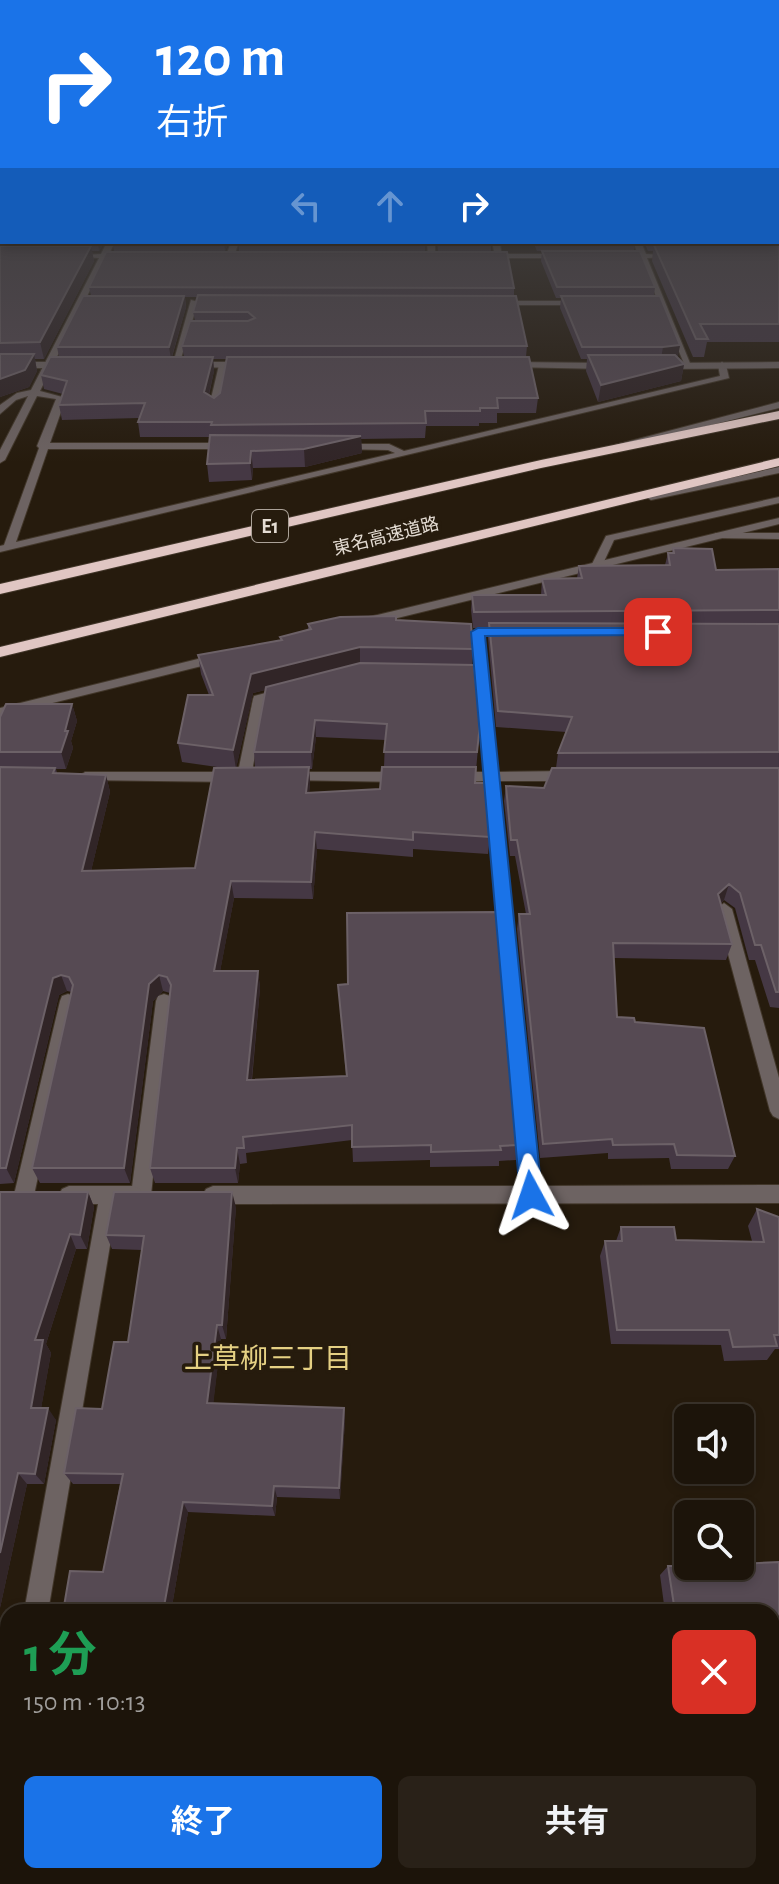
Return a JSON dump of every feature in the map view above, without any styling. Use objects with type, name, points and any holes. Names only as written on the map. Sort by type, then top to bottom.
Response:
[{"type":"highway","name":"東名高速道路","points":[[0,589],[541,464],[779,415]]},
{"type":"highway","name":"東名高速道路","points":[[3,652],[779,462]]},
{"type":"street","points":[[0,460],[89,288]]},
{"type":"street","points":[[657,288],[689,366]]},
{"type":"street","points":[[82,302],[96,302]]},
{"type":"street","points":[[180,302],[210,302]]},
{"type":"street","points":[[175,365],[194,302]]},
{"type":"street","points":[[492,303],[586,303]]},
{"type":"street","points":[[649,303],[664,303]]},
{"type":"street","points":[[186,329],[202,329]]},
{"type":"street","points":[[0,365],[75,365]]},
{"type":"street","points":[[160,365],[254,365]]},
{"type":"street","points":[[214,407],[223,365]]},
{"type":"street","points":[[502,365],[611,366]]},
{"type":"street","points":[[4,548],[725,378],[722,365]]},
{"type":"street","points":[[658,366],[779,365]]},
{"type":"street","points":[[0,411],[8,399],[36,391],[61,398],[4,548]]},
{"type":"street","points":[[541,464],[779,405]]},
{"type":"street","points":[[42,446],[247,446]]},
{"type":"street","points":[[326,447],[389,447],[403,453]]},
{"type":"street","points":[[497,529],[779,470]]},
{"type":"street","points":[[597,566],[610,538],[779,500]]},
{"type":"street","points":[[361,623],[779,521]]},
{"type":"street","points":[[716,536],[779,536]]},
{"type":"street","points":[[486,632],[474,674],[492,777],[531,1195]]},
{"type":"street","points":[[0,712],[227,656]]},
{"type":"street","points":[[244,777],[259,699],[302,688]]},
{"type":"street","points":[[445,777],[587,776]]},
{"type":"street","points":[[76,777],[414,777]]},
{"type":"street","points":[[724,909],[779,1111]]},
{"type":"street","points":[[38,1195],[68,1001]]},
{"type":"street","points":[[0,1195],[148,1195],[164,1001]]},
{"type":"street","points":[[186,1195],[779,1194]]},
{"type":"street","points":[[37,1604],[109,1195]]},
{"type":"building","points":[[0,288],[69,288],[40,342],[0,343]]},
{"type":"building","points":[[673,288],[779,288],[779,324],[700,324],[708,339],[696,339]]},
{"type":"building","points":[[198,295],[516,296],[527,346],[182,346],[190,321],[248,321],[255,318],[248,312],[193,312]]},
{"type":"building","points":[[83,296],[184,296],[169,347],[57,347]]},
{"type":"building","points":[[561,296],[660,296],[680,345],[582,347]]},
{"type":"building","points":[[0,354],[34,354],[25,370],[0,379]]},
{"type":"building","points":[[588,355],[675,355],[684,364],[601,385]]},
{"type":"building","points":[[50,357],[213,357],[204,392],[214,398],[220,393],[227,357],[529,357],[538,398],[497,398],[498,408],[480,408],[480,411],[425,411],[426,423],[211,425],[212,422],[138,422],[145,403],[59,405],[67,381],[41,375]]},
{"type":"building","points":[[210,435],[361,436],[304,449],[251,451],[250,463],[207,464]]},
{"type":"building","points":[[673,548],[712,549],[716,570],[779,569],[779,610],[474,612],[472,595],[546,595],[542,579],[582,578],[579,566],[670,565],[668,553],[674,553]]},
{"type":"building","points":[[396,616],[396,620],[471,624],[473,649],[360,647],[251,674],[233,750],[178,743],[188,695],[213,695],[198,655],[282,640],[280,637],[311,629],[308,624],[340,617]]},
{"type":"building","points":[[489,623],[779,624],[779,752],[558,753],[572,717],[498,711]]},
{"type":"building","points":[[360,663],[474,665],[480,724],[477,752],[384,752],[387,724],[315,720],[311,752],[254,752],[266,687]]},
{"type":"building","points":[[6,704],[72,704],[61,752],[0,752],[0,717]]},
{"type":"building","points":[[0,767],[55,768],[53,773],[106,775],[82,871],[195,868],[214,768],[309,767],[306,793],[380,789],[382,767],[476,767],[475,783],[485,783],[490,837],[413,832],[413,840],[315,832],[311,882],[231,881],[214,971],[258,971],[247,1080],[347,1076],[338,985],[348,984],[347,913],[497,912],[518,1145],[500,1146],[501,1150],[431,1152],[431,1145],[352,1147],[352,1125],[243,1137],[244,1148],[237,1148],[235,1168],[150,1168],[171,985],[167,977],[159,975],[149,984],[124,1168],[32,1168],[73,985],[69,977],[61,975],[53,978],[6,1168],[0,1168]]},
{"type":"building","points":[[552,768],[779,768],[779,992],[776,992],[761,945],[755,945],[740,893],[729,884],[718,894],[732,944],[613,943],[617,1017],[634,1018],[635,1022],[704,1028],[735,1156],[677,1155],[674,1144],[613,1145],[612,1139],[543,1144],[519,914],[530,914],[517,840],[511,840],[506,786],[544,788]]},
{"type":"building","points":[[0,1192],[88,1192],[80,1235],[70,1234],[35,1340],[43,1340],[31,1408],[48,1408],[35,1474],[18,1473],[0,1553]]},
{"type":"building","points":[[114,1192],[232,1192],[222,1325],[217,1325],[207,1403],[344,1408],[339,1488],[274,1486],[272,1506],[183,1502],[164,1604],[64,1604],[70,1571],[103,1572],[123,1474],[64,1473],[76,1408],[102,1409],[114,1342],[128,1342],[144,1236],[106,1235]]},
{"type":"building","points":[[757,1209],[779,1217],[779,1335],[774,1335],[777,1346],[733,1347],[729,1330],[617,1330],[605,1241],[622,1241],[621,1227],[674,1227],[676,1240],[764,1242]]},
{"type":"building","points":[[779,1562],[779,1604],[674,1604],[668,1566],[674,1566],[674,1580],[754,1580],[754,1563]]},
{"type":"district","name":"上草柳三丁目","points":[[268,1358]]},
{"type":"route","points":[[531,1195],[478,632],[658,632]]}]
